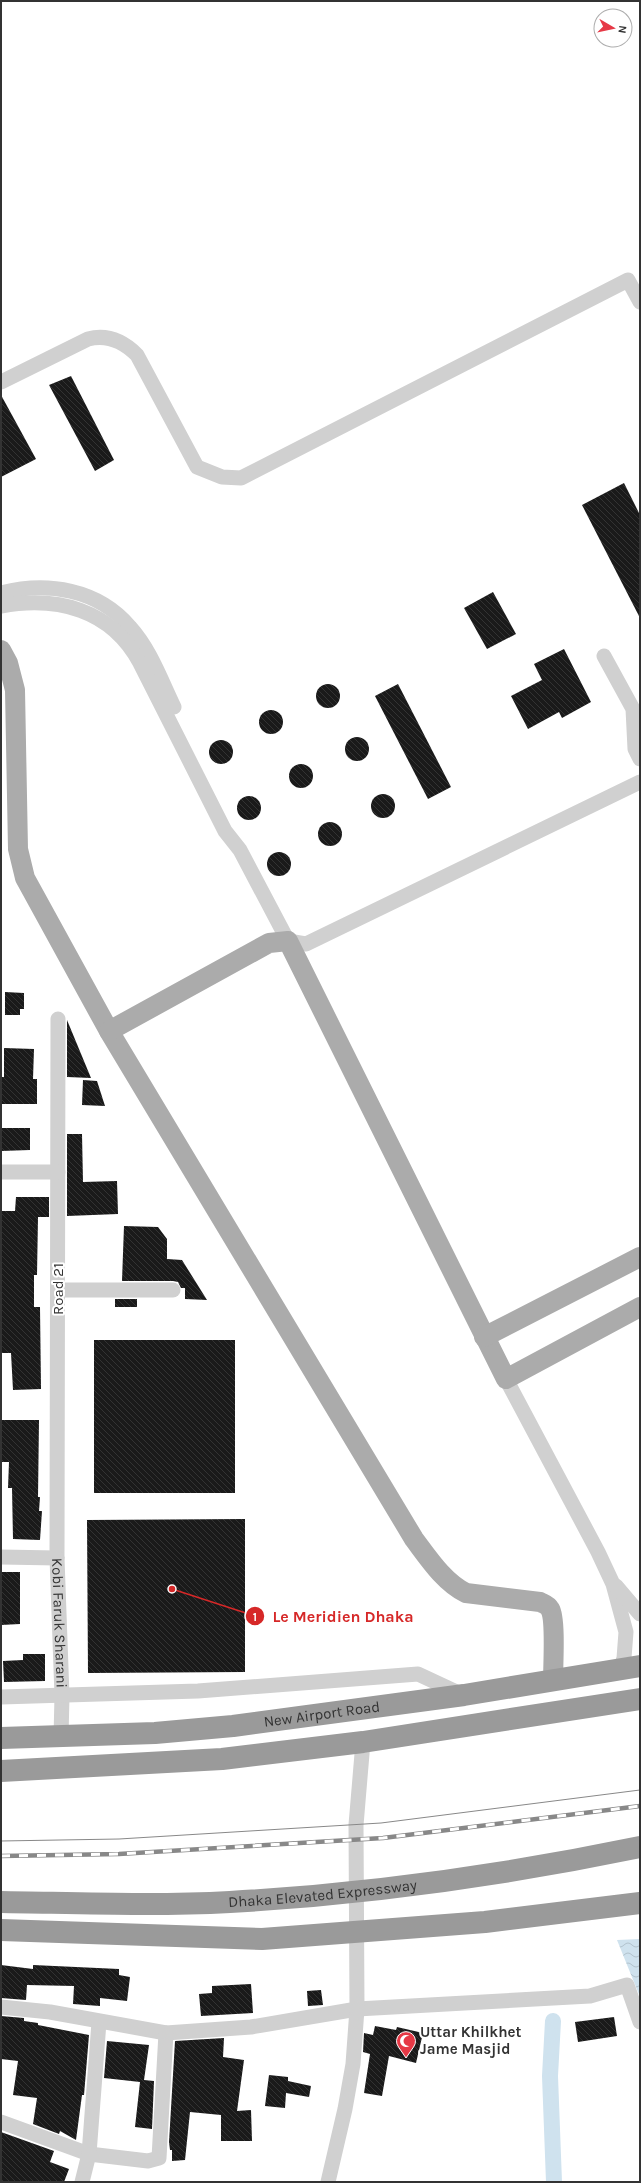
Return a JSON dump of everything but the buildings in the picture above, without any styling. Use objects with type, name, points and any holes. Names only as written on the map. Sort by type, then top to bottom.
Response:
[{"type":"highway","name":"New Airport Road","points":[[1,1738],[155,1733],[233,1726],[464,1695],[630,1668]]},
{"type":"highway","name":"New Airport Road","points":[[1,1771],[222,1759],[363,1742],[640,1699]]},
{"type":"highway","name":"Dhaka Elevated Expressway","points":[[1,1902],[114,1904],[229,1902],[346,1893],[473,1877],[640,1847]]},
{"type":"highway","points":[[1,1930],[262,1939],[485,1922],[640,1903]]},
{"type":"main road","points":[[1,650],[8,663],[16,690],[18,849],[26,878],[109,1031],[414,1540],[436,1567],[456,1588],[466,1593],[540,1602],[547,1605],[551,1611],[553,1681]]},
{"type":"main road","points":[[109,1031],[269,943],[288,941],[506,1379],[640,1307]]},
{"type":"main road","points":[[484,1337],[640,1257]]},
{"type":"street","points":[[1,382],[88,339],[103,337],[121,342],[137,355],[197,467],[222,477],[241,478],[628,280],[640,302]]},
{"type":"street","points":[[1,593],[31,588],[60,588],[88,597],[108,607],[118,624]]},
{"type":"street","points":[[1,606],[30,602],[60,604],[118,624],[135,633],[151,660],[232,824],[240,850],[288,941],[306,944],[640,782]]},
{"type":"street","points":[[604,656],[633,709],[635,749],[640,759]]},
{"type":"street","name":"Road 21","points":[[57,1558],[58,1019]]},
{"type":"street","points":[[1,1172],[58,1172]]},
{"type":"street","points":[[58,1290],[173,1290]]},
{"type":"street","points":[[506,1379],[598,1552],[613,1584],[626,1632],[624,1658],[630,1668]]},
{"type":"street","name":"Kobi Faruk Sharani","points":[[1,1557],[57,1558],[62,1737]]},
{"type":"street","points":[[613,1584],[640,1614]]},
{"type":"street","points":[[1,1697],[198,1691],[418,1674],[464,1695]]},
{"type":"street","points":[[328,2182],[345,2109],[353,2064],[357,2009],[356,1825],[363,1742]]},
{"type":"street","points":[[1,2007],[50,2012],[166,2033],[251,2027],[357,2009],[590,1996],[628,1985],[640,2022]]},
{"type":"street","points":[[82,2182],[89,2154],[99,2022]]},
{"type":"street","points":[[1,2122],[89,2154],[148,2161],[159,2158],[166,2033]]},
{"type":"water","points":[[640,1939],[640,1997],[617,1940]]},
{"type":"waterway","points":[[553,2021],[550,2076],[554,2182]]},
{"type":"tram line","points":[[1,1841],[119,1839],[381,1823],[640,1790]]},
{"type":"railway","points":[[1,1856],[119,1854],[383,1838],[640,1806]]},
{"type":"place","name":"Le Meridien Dhaka","points":[[172,1589]]},
{"type":"place","name":"Uttar Khilkhet Jame Masjid","points":[[406,2058]]}]
